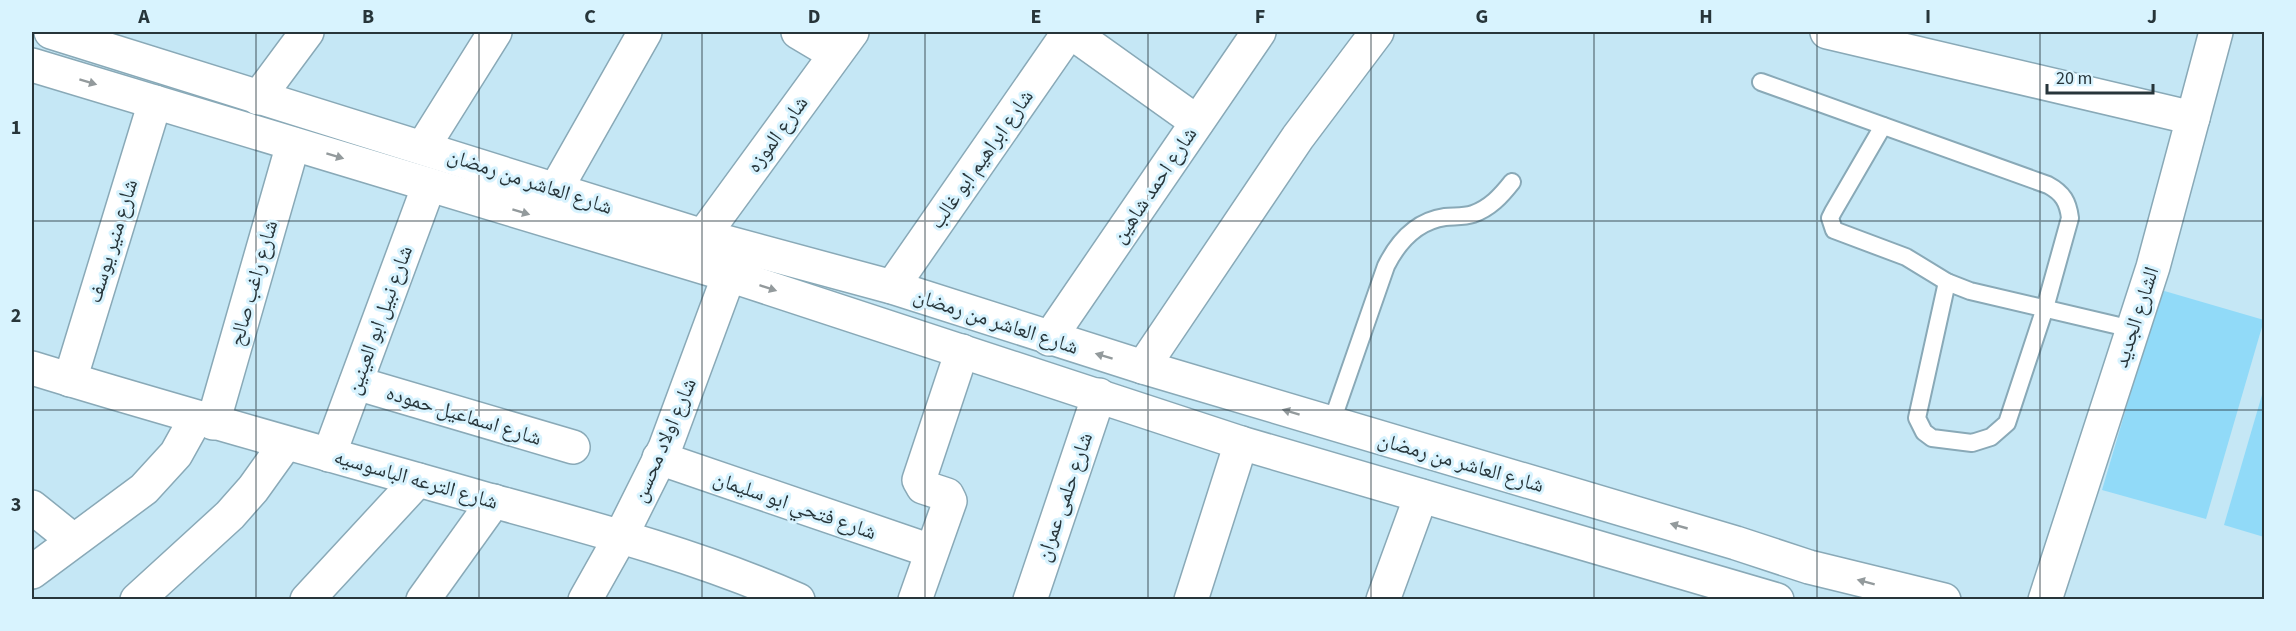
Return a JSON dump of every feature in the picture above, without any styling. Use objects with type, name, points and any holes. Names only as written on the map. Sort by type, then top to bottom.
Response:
[{"type":"street","points":[[258,98],[307,32]]},
{"type":"street","points":[[423,147],[495,32]]},
{"type":"street","points":[[556,189],[645,32]]},
{"type":"street","points":[[798,32],[844,43]]},
{"type":"street","points":[[1070,32],[1197,122]]},
{"type":"street","name":"شارع ابراهيم ابو غالب","points":[[892,287],[1070,32]]},
{"type":"street","name":"شارع احمد شاهين","points":[[1049,339],[1259,32]]},
{"type":"street","points":[[1143,367],[1298,137],[1377,32]]},
{"type":"street","points":[[1827,32],[2193,118]]},
{"type":"street","name":"الشارع الجديد","points":[[2045,600],[2132,329],[2216,32]]},
{"type":"street","name":"شارع العاشر من رمضان","points":[[72,34],[258,98],[423,147],[703,236],[892,287],[1049,339],[1809,567],[1944,600]]},
{"type":"street","name":"شارع الموزه","points":[[703,236],[844,43]]},
{"type":"street","name":"شارع العاشر من رمضان","points":[[32,66],[729,275],[1241,442],[1421,496],[1708,589],[1777,600]]},
{"type":"street","name":"شارع منير يوسف","points":[[70,380],[155,102]]},
{"type":"street","name":"شارع راغب صالح","points":[[32,572],[144,489],[204,420],[293,144]]},
{"type":"street","name":"شارع نبيل ابو العينين","points":[[329,455],[429,185]]},
{"type":"street","name":"شارع اولاد محسن","points":[[585,600],[621,536],[659,458],[729,275]]},
{"type":"street","points":[[915,600],[950,501],[947,495],[923,487],[920,480],[962,351]]},
{"type":"street","name":"شارع الترعه الباسوسيه","points":[[32,368],[204,420],[621,536],[749,578],[798,600]]},
{"type":"street","name":"شارع اسماعيل حموده","points":[[356,383],[573,447]]},
{"type":"street","name":"شارع حلمى عمران","points":[[1030,600],[1099,395]]},
{"type":"street","points":[[1348,475],[1365,434]]},
{"type":"street","points":[[1191,600],[1241,442]]},
{"type":"street","points":[[137,600],[230,515],[253,489],[286,443]]},
{"type":"street","name":"شارع فتحي ابو سليمان","points":[[659,458],[932,551]]},
{"type":"street","points":[[307,600],[418,480]]},
{"type":"street","points":[[1383,600],[1421,496]]},
{"type":"street","points":[[423,600],[494,501]]},
{"type":"street","points":[[32,507],[73,540]]},
{"type":"lane","points":[[1761,82],[2048,184],[2063,196],[2069,206],[2070,218],[2045,308],[2007,423],[2000,431],[1982,441],[1972,443],[1941,441],[1924,432],[1917,418],[1947,282]]},
{"type":"lane","points":[[1883,126],[1833,212],[1831,225],[1840,235],[1906,257],[1947,282],[1970,291],[2132,329]]},
{"type":"lane","points":[[1332,424],[1386,266],[1398,246],[1408,235],[1426,223],[1473,214],[1487,207],[1499,199],[1512,182]]},
{"type":"shaded area","points":[[2161,290],[2264,320],[2206,519],[2102,490]]},
{"type":"shaded area","points":[[2264,388],[2264,537],[2224,525]]}]
